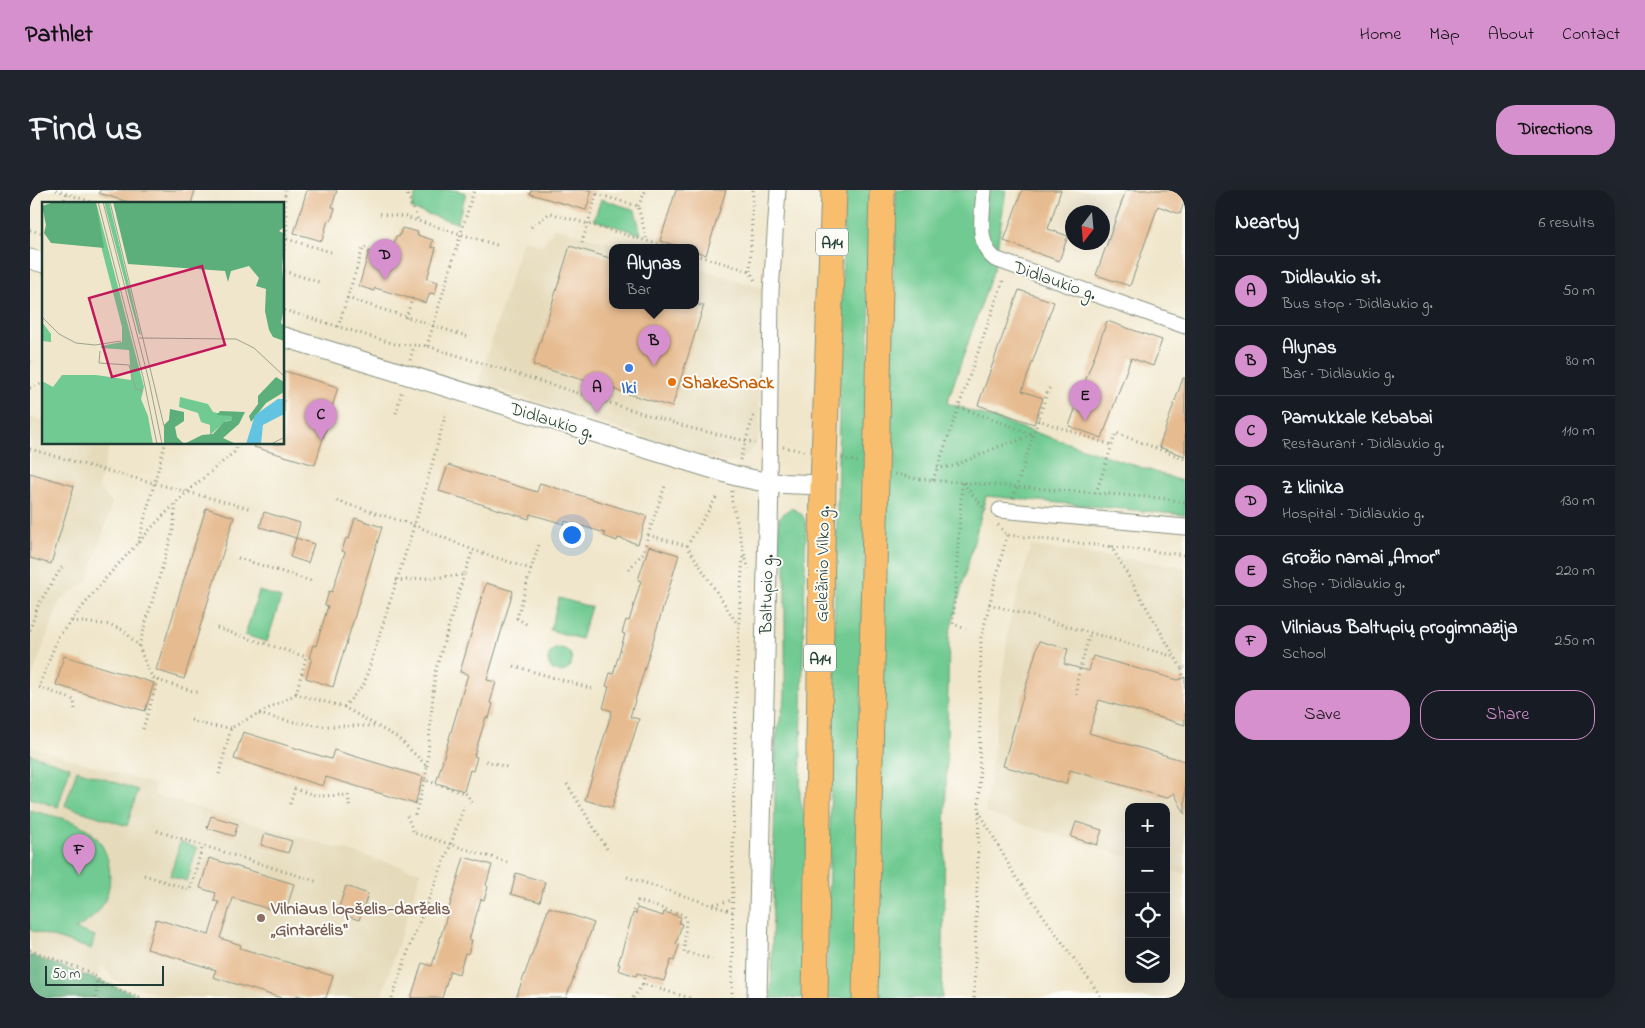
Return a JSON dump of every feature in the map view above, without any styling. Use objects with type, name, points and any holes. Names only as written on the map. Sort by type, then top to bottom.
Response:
[{"type":"highway","name":"Geležinio Vilko g.","points":[[815,998],[823,485],[834,190]]},
{"type":"highway","points":[[865,998],[882,190]]},
{"type":"street","name":"Baltupio g.","points":[[757,998],[771,292],[778,190]]},
{"type":"street","name":"Didlaukio g.","points":[[984,190],[982,235],[988,253],[995,259],[1185,326]]},
{"type":"street","name":"Didlaukio g.","points":[[285,337],[718,470],[768,482],[823,485]]},
{"type":"street","points":[[998,514],[1185,527]]},
{"type":"path","points":[[56,190],[67,192],[93,202]]},
{"type":"path","points":[[285,190],[288,225],[285,246]]},
{"type":"path","points":[[407,190],[419,222]]},
{"type":"path","points":[[427,346],[474,190]]},
{"type":"path","points":[[646,190],[638,206],[648,242]]},
{"type":"path","points":[[753,190],[750,271],[758,289]]},
{"type":"path","points":[[582,243],[598,192],[638,206]]},
{"type":"path","points":[[380,214],[419,222],[500,246]]},
{"type":"path","points":[[531,227],[550,214],[656,244]]},
{"type":"path","points":[[287,239],[331,252]]},
{"type":"path","points":[[338,326],[363,248],[370,246]]},
{"type":"path","points":[[699,256],[750,271]]},
{"type":"path","points":[[933,480],[1009,264]]},
{"type":"path","points":[[285,271],[322,283]]},
{"type":"path","points":[[406,318],[413,296]]},
{"type":"path","points":[[347,298],[469,337]]},
{"type":"path","points":[[285,310],[395,344],[427,346],[690,428],[745,441],[876,465],[900,476],[1185,502]]},
{"type":"path","points":[[30,362],[35,363]]},
{"type":"path","points":[[30,388],[42,384]]},
{"type":"path","points":[[998,514],[1016,486],[1048,390],[1052,386]]},
{"type":"path","points":[[396,413],[399,400]]},
{"type":"path","points":[[959,407],[1033,434]]},
{"type":"path","points":[[344,708],[364,684],[414,525],[446,413]]},
{"type":"path","points":[[1038,420],[1111,445]]},
{"type":"path","points":[[937,468],[954,466],[1033,434]]},
{"type":"path","points":[[1096,493],[1116,434],[1185,459]]},
{"type":"path","points":[[138,543],[165,445]]},
{"type":"path","points":[[75,709],[74,700],[39,687],[58,636],[105,579],[176,502],[234,452],[238,445]]},
{"type":"path","points":[[30,448],[252,509]]},
{"type":"path","points":[[962,482],[998,514],[1007,535],[981,638],[974,998]]},
{"type":"path","points":[[962,482],[953,624],[966,629]]},
{"type":"path","points":[[630,569],[643,553],[666,483]]},
{"type":"path","points":[[687,546],[716,498]]},
{"type":"path","points":[[337,501],[414,525],[473,550],[530,569]]},
{"type":"path","points":[[139,646],[173,530],[176,502]]},
{"type":"path","points":[[731,503],[736,516],[744,555],[738,625],[732,998]]},
{"type":"path","points":[[648,535],[687,546],[738,625]]},
{"type":"path","points":[[1007,535],[1185,555]]},
{"type":"path","points":[[526,624],[517,618],[530,569],[540,542]]},
{"type":"path","points":[[1111,546],[1175,657],[1184,669],[1183,678]]},
{"type":"path","points":[[415,815],[427,766],[435,672],[473,550]]},
{"type":"path","points":[[238,558],[314,582]]},
{"type":"path","points":[[30,630],[38,605],[64,564]]},
{"type":"path","points":[[396,581],[464,575]]},
{"type":"path","points":[[990,604],[1175,657]]},
{"type":"path","points":[[72,621],[112,625],[123,630],[139,646],[148,670],[154,679],[199,693]]},
{"type":"path","points":[[217,628],[306,657],[296,694]]},
{"type":"path","points":[[1077,695],[1077,680],[1090,633]]},
{"type":"path","points":[[514,666],[593,689]]},
{"type":"path","points":[[143,729],[158,680]]},
{"type":"path","points":[[191,720],[210,726],[231,728],[296,694],[344,708],[398,738],[427,766]]},
{"type":"path","points":[[258,713],[287,721],[323,726],[374,726]]},
{"type":"path","points":[[219,774],[231,728]]},
{"type":"path","points":[[486,761],[510,768]]},
{"type":"path","points":[[425,780],[467,794],[472,804]]},
{"type":"path","points":[[567,784],[607,849]]},
{"type":"path","points":[[290,804],[295,789],[318,796],[348,795],[350,810]]},
{"type":"path","points":[[392,998],[415,932],[451,844],[464,806]]},
{"type":"path","points":[[979,811],[1015,876],[1102,998]]},
{"type":"path","points":[[407,816],[414,833],[507,862]]},
{"type":"path","points":[[157,831],[318,882]]},
{"type":"path","points":[[144,875],[190,890],[203,845]]},
{"type":"path","points":[[627,878],[733,912]]},
{"type":"path","points":[[712,905],[733,900]]},
{"type":"path","points":[[634,911],[638,901],[684,915],[686,919],[684,952],[712,959]]},
{"type":"path","points":[[30,950],[90,972],[104,985],[142,998]]},
{"type":"path","points":[[633,998],[643,984],[644,975]]},
{"type":"path","points":[[96,998],[97,980]]},
{"type":"path","points":[[643,984],[675,996],[690,998]]},
{"type":"shaded area","points":[[555,228],[613,244],[609,244],[609,309],[699,309],[699,269],[763,288],[759,436],[757,444],[746,457],[738,461],[725,463],[478,383],[523,239],[542,245]]},
{"type":"shaded area","points":[[30,417],[42,420],[42,445],[110,445],[98,486],[112,503],[88,580],[60,601],[30,683]]},
{"type":"shaded area","points":[[1031,546],[1185,567],[1185,874],[1170,870],[1170,803],[1125,803],[1125,856],[985,813],[1009,624]]},
{"type":"shaded area","name":"Vilniaus lopšelis-darželis „Gintarėlis“","points":[[30,746],[155,785],[154,795],[421,872],[381,998],[170,998],[114,980],[102,965],[97,980],[30,955]]},
{"type":"green space","points":[[417,190],[456,190],[466,193],[457,223],[411,209]]},
{"type":"green space","points":[[844,190],[872,190],[855,998],[826,998]]},
{"type":"green space","points":[[896,190],[1006,190],[994,268],[947,403],[1185,482],[1185,515],[986,496],[949,635],[942,998],[875,998],[883,614]]},
{"type":"green space","points":[[601,199],[635,210],[641,234],[594,220]]},
{"type":"green space","points":[[791,508],[802,514],[806,525],[800,798],[808,832],[804,998],[771,998],[776,737],[785,698],[785,561],[778,552],[779,518]]},
{"type":"green space","points":[[259,591],[281,598],[267,642],[245,635]]},
{"type":"green space","points":[[559,598],[591,607],[581,639],[550,630]]},
{"type":"green space","points":[[560,648],[565,649],[571,655],[571,665],[565,671],[560,672],[555,671],[549,665],[548,660],[549,655],[555,649]]},
{"type":"green space","points":[[30,754],[70,767],[58,807],[30,798]]},
{"type":"green space","points":[[77,770],[138,790],[127,826],[65,806]]},
{"type":"green space","points":[[30,810],[82,826],[99,840],[104,850],[110,872],[107,894],[98,912],[87,922],[75,929],[95,936],[91,949],[30,930]]},
{"type":"green space","points":[[180,842],[197,848],[187,881],[170,876]]},
{"type":"green space","points":[[30,955],[146,998],[30,998]]},
{"type":"building","points":[[100,190],[195,190],[192,202],[128,202],[99,193]]},
{"type":"building","points":[[307,190],[337,190],[332,207],[335,208],[331,221],[328,220],[322,241],[294,233]]},
{"type":"building","points":[[531,190],[592,190],[586,210],[530,194]]},
{"type":"building","points":[[676,190],[726,190],[706,255],[699,252],[699,244],[671,244],[660,241]]},
{"type":"building","points":[[1022,190],[1061,190],[1048,229],[1065,235],[1065,244],[1059,261],[1004,241]]},
{"type":"building","points":[[1126,190],[1185,190],[1185,199],[1180,214],[1158,206],[1130,286],[1096,275],[1105,250],[1110,250],[1110,235]]},
{"type":"building","points":[[402,228],[418,232],[417,235],[433,240],[431,247],[436,248],[427,279],[438,282],[435,294],[430,293],[426,303],[375,288],[374,291],[359,286],[369,251],[390,258],[396,236],[399,237]]},
{"type":"building","points":[[570,246],[609,258],[609,309],[699,309],[699,305],[704,305],[672,407],[533,365]]},
{"type":"building","points":[[1019,290],[1054,302],[1022,391],[1043,398],[1034,424],[978,405]]},
{"type":"building","points":[[1107,321],[1162,340],[1153,366],[1131,358],[1102,438],[1069,426]]},
{"type":"building","points":[[285,371],[338,387],[315,465],[254,447],[255,445],[285,445]]},
{"type":"building","points":[[1183,378],[1185,378],[1185,456],[1159,447]]},
{"type":"building","points":[[448,465],[537,492],[540,483],[647,516],[638,544],[618,538],[617,541],[604,536],[605,533],[565,521],[564,524],[530,514],[529,519],[439,491]]},
{"type":"building","points":[[30,473],[74,486],[51,564],[30,558]]},
{"type":"building","points":[[206,508],[234,517],[184,679],[156,670]]},
{"type":"building","points":[[264,512],[300,523],[296,538],[260,527]]},
{"type":"building","points":[[355,518],[382,527],[333,687],[306,678],[312,658],[309,658],[313,645],[316,646],[328,606],[325,605],[329,591],[332,592],[345,552],[342,551],[346,538],[349,539]]},
{"type":"building","points":[[296,538],[314,544],[308,563],[290,557]]},
{"type":"building","points":[[649,546],[679,555],[630,717],[639,719],[612,808],[585,800],[612,711],[603,708],[609,687],[606,686],[610,673],[613,674],[625,634],[622,633],[626,620],[629,621],[641,581],[638,580]]},
{"type":"building","points":[[486,583],[513,591],[487,680],[496,682],[490,703],[493,704],[489,718],[486,717],[474,756],[477,757],[473,771],[470,770],[464,791],[436,783],[468,674],[460,672]]},
{"type":"building","points":[[1039,641],[1068,649],[1064,664],[1089,671],[1093,656],[1178,680],[1185,677],[1185,725],[1099,700],[1089,733],[1185,761],[1185,814],[1174,793],[1166,798],[1070,770],[1066,784],[1003,766]]},
{"type":"building","points":[[64,656],[154,683],[145,711],[56,685]]},
{"type":"building","points":[[243,732],[331,759],[334,750],[423,777],[415,804],[326,777],[323,786],[234,759]]},
{"type":"building","points":[[211,816],[238,824],[234,836],[207,828]]},
{"type":"building","points":[[1076,822],[1102,830],[1097,845],[1071,837]]},
{"type":"building","points":[[265,833],[292,841],[288,853],[261,845]]},
{"type":"building","points":[[464,857],[492,865],[486,885],[488,887],[484,900],[481,899],[469,940],[472,940],[468,954],[465,953],[459,974],[450,971],[442,998],[411,998],[422,963],[432,966]]},
{"type":"building","points":[[209,858],[294,884],[285,914],[233,898],[220,938],[241,945],[240,948],[333,976],[326,998],[308,998],[297,995],[296,998],[281,998],[213,977],[216,970],[147,949],[156,919],[209,935],[219,902],[214,901],[216,893],[200,888]]},
{"type":"building","points":[[516,873],[545,882],[540,902],[511,894]]},
{"type":"building","points":[[346,886],[368,894],[359,920],[337,913]]},
{"type":"building","points":[[549,907],[594,923],[566,998],[516,998]]},
{"type":"building","points":[[637,908],[663,916],[664,912],[681,917],[679,923],[682,924],[676,944],[679,945],[674,961],[671,960],[664,981],[637,973],[636,976],[618,970],[620,964],[618,964],[633,913],[636,914]]},
{"type":"place","name":"Z klinika","points":[[385,280]]},
{"type":"place","name":"Alynas","points":[[654,366]]},
{"type":"place","name":"Iki","points":[[629,368]]},
{"type":"place","name":"ShakeSnack","points":[[672,382]]},
{"type":"place","name":"Didlaukio st.","points":[[597,413]]},
{"type":"place","name":"Grožio namai „Amor“","points":[[1085,421]]},
{"type":"place","name":"Pamukkale Kebabai","points":[[321,440]]},
{"type":"place","name":"Vilniaus Baltupių progimnazija","points":[[79,875]]},
{"type":"place","name":"Vilniaus lopšelis-darželis „Gintarėlis“","points":[[261,918]]}]
